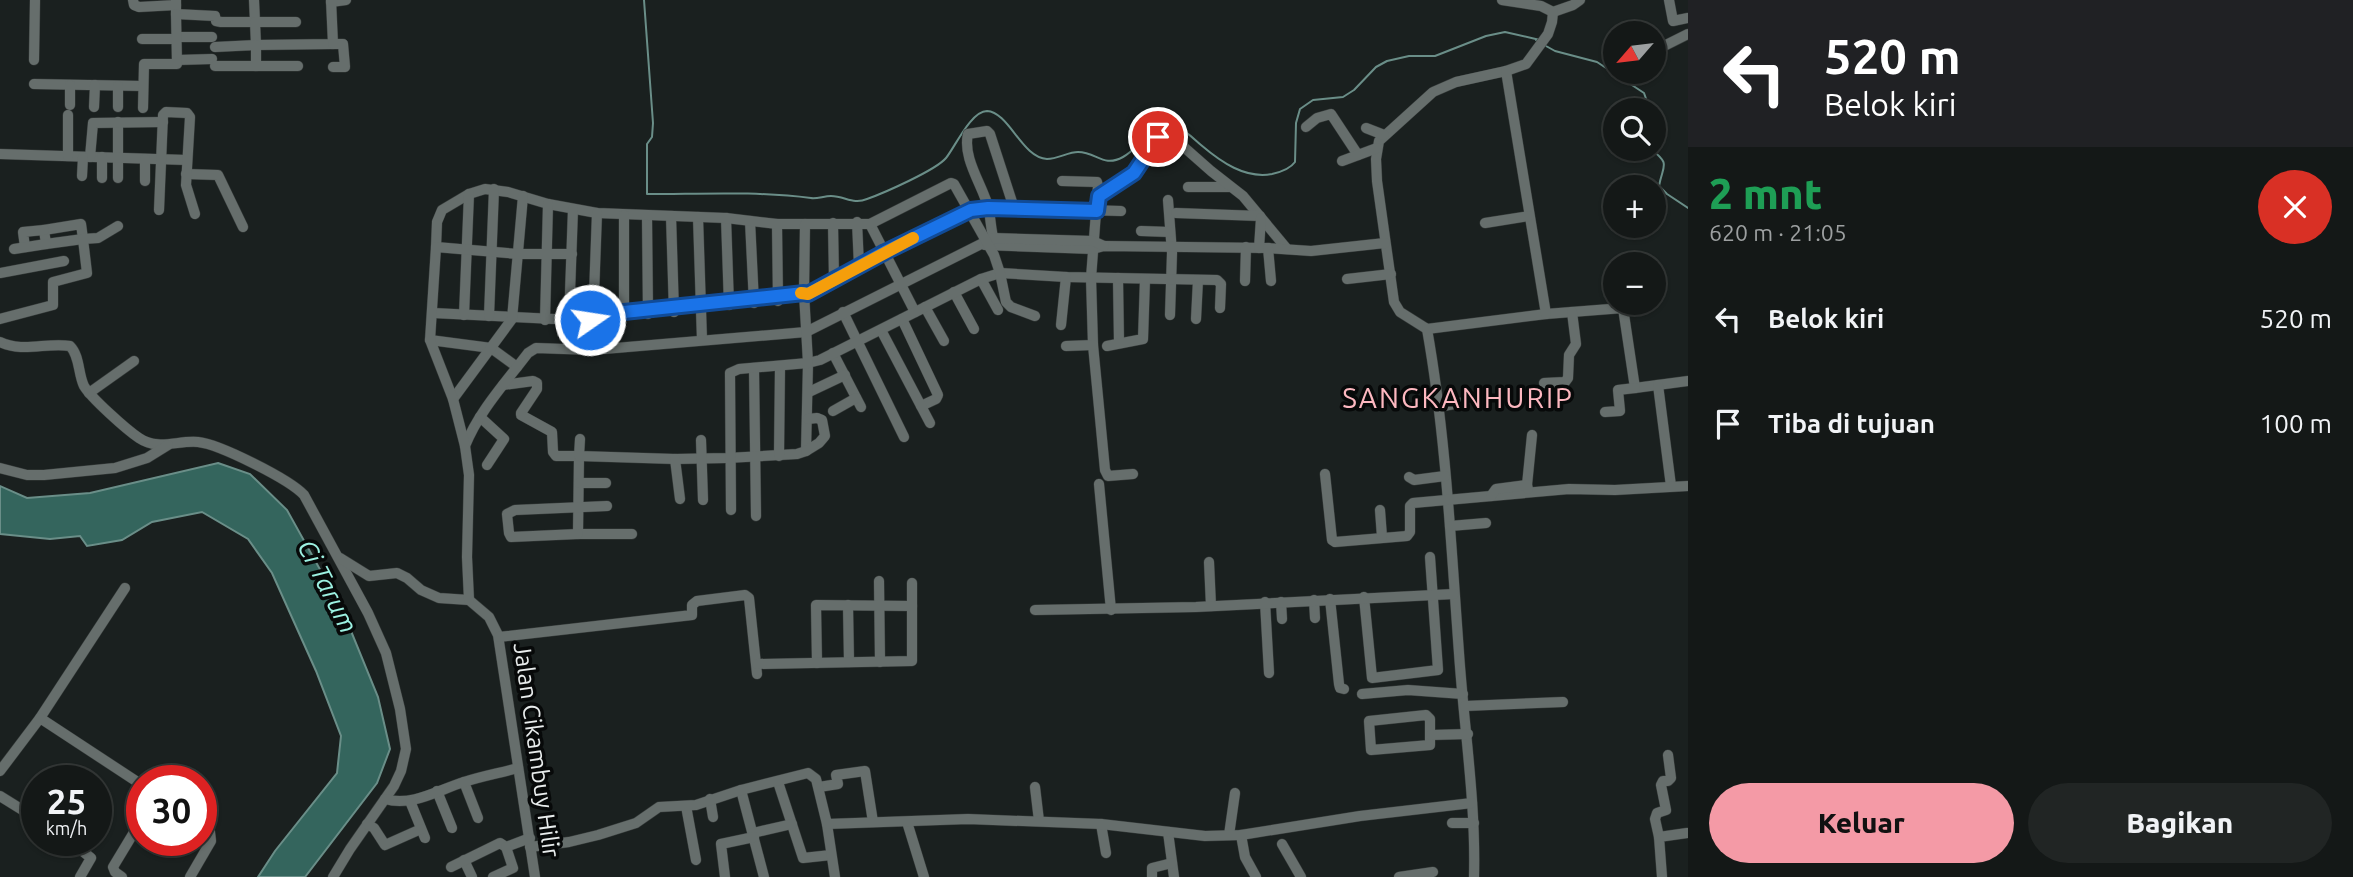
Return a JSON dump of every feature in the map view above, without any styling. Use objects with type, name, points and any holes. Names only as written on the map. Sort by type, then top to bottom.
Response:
[{"type":"street","points":[[34,60],[35,0]]},
{"type":"street","points":[[133,0],[139,7],[176,6],[215,16],[217,22],[296,22]]},
{"type":"street","points":[[254,0],[256,66]]},
{"type":"street","points":[[332,44],[331,1],[346,0]]},
{"type":"street","points":[[1502,0],[1541,6],[1552,12],[1580,0]]},
{"type":"street","points":[[1669,0],[1673,21],[1688,18]]},
{"type":"street","points":[[143,108],[144,64],[177,64],[176,6]]},
{"type":"street","points":[[1552,12],[1550,29],[1532,58],[1520,67],[1465,79],[1433,92],[1404,121],[1384,135],[1377,148],[1377,181],[1394,302],[1397,308],[1427,329],[1546,314],[1624,309],[1635,388]]},
{"type":"street","points":[[1666,45],[1688,34]]},
{"type":"street","points":[[142,39],[177,38],[256,46],[344,44],[345,66],[333,67]]},
{"type":"street","points":[[177,60],[298,66]]},
{"type":"street","points":[[1506,71],[1546,314]]},
{"type":"street","points":[[34,84],[143,86]]},
{"type":"street","points":[[68,156],[70,85]]},
{"type":"street","points":[[94,107],[95,85]]},
{"type":"street","points":[[118,86],[118,107]]},
{"type":"street","points":[[159,210],[163,115],[166,112],[187,113],[190,115],[186,188],[195,214]]},
{"type":"street","points":[[1307,127],[1321,116],[1331,114],[1358,155]]},
{"type":"street","points":[[118,122],[118,178]]},
{"type":"street","points":[[82,176],[93,124],[163,122]]},
{"type":"street","points":[[1366,128],[1384,135]]},
{"type":"street","points":[[989,243],[988,208],[971,165],[966,139],[968,134],[982,130],[990,134],[1014,208]]},
{"type":"street","points":[[1099,196],[1134,173],[1156,139],[1163,136],[1177,141],[1243,196],[1287,249]]},
{"type":"street","points":[[1342,161],[1377,148]]},
{"type":"street","points":[[0,154],[187,160]]},
{"type":"street","points":[[102,157],[102,178]]},
{"type":"street","points":[[145,159],[145,181]]},
{"type":"street","points":[[186,174],[218,175],[243,227]]},
{"type":"street","points":[[1062,181],[1094,181],[1098,186],[1091,278],[1093,345],[1105,473],[1111,476],[1133,474]]},
{"type":"street","points":[[337,556],[369,576],[397,573],[404,575],[421,590],[435,596],[465,599],[469,475],[453,399],[430,340],[437,222],[442,210],[480,190],[494,189],[548,204],[597,213],[726,218],[777,224],[870,224],[951,183],[956,185],[989,243],[1008,305],[1035,316]]},
{"type":"street","points":[[1188,187],[1230,187]]},
{"type":"street","points":[[489,317],[494,189]]},
{"type":"street","points":[[464,315],[469,194]]},
{"type":"street","points":[[453,399],[512,318],[523,196]]},
{"type":"street","points":[[1168,200],[1172,280],[1170,315]]},
{"type":"street","points":[[545,320],[548,204]]},
{"type":"street","points":[[433,313],[569,321],[674,310],[702,304],[729,304],[805,295],[971,210],[1014,208],[1121,211]]},
{"type":"street","points":[[569,321],[573,209]]},
{"type":"street","points":[[592,350],[597,213]]},
{"type":"street","points":[[1176,213],[1260,217]]},
{"type":"street","points":[[624,215],[624,314]]},
{"type":"street","points":[[647,216],[648,312]]},
{"type":"street","points":[[671,216],[674,310]]},
{"type":"street","points":[[1485,223],[1530,216]]},
{"type":"street","points":[[698,217],[702,340]]},
{"type":"street","points":[[1260,217],[1271,281]]},
{"type":"street","points":[[726,218],[729,304]]},
{"type":"street","points":[[750,221],[755,301]]},
{"type":"street","points":[[857,222],[859,266]]},
{"type":"street","points":[[833,223],[834,279]]},
{"type":"street","points":[[0,319],[52,306],[53,282],[86,274],[81,224],[23,232],[25,247]]},
{"type":"street","points":[[777,224],[778,299]]},
{"type":"street","points":[[805,224],[809,392],[806,451]]},
{"type":"street","points":[[870,224],[901,283],[944,341]]},
{"type":"street","points":[[66,226],[68,241]]},
{"type":"street","points":[[14,249],[98,238],[118,226]]},
{"type":"street","points":[[44,229],[46,244]]},
{"type":"street","points":[[1141,231],[1170,232]]},
{"type":"street","points":[[465,446],[480,417],[503,385],[528,352],[536,348],[592,350],[806,332],[901,283],[989,243],[1304,249],[1309,246],[1385,241]]},
{"type":"street","points":[[436,247],[518,254],[572,254]]},
{"type":"street","points":[[1245,281],[1246,247]]},
{"type":"street","points":[[0,273],[64,261]]},
{"type":"street","points":[[732,510],[730,373],[733,370],[808,363],[881,330],[981,279],[1000,273],[1220,281],[1220,308]]},
{"type":"street","points":[[1347,279],[1391,274]]},
{"type":"street","points":[[1061,325],[1066,277]]},
{"type":"street","points":[[1118,278],[1119,343]]},
{"type":"street","points":[[981,279],[998,310]]},
{"type":"street","points":[[1107,346],[1143,339],[1144,279]]},
{"type":"street","points":[[1196,319],[1198,280]]},
{"type":"street","points":[[954,292],[974,329]]},
{"type":"street","points":[[843,312],[904,438]]},
{"type":"street","points":[[1544,383],[1564,382],[1568,378],[1569,355],[1576,344],[1572,312]]},
{"type":"street","points":[[902,319],[938,395],[936,399],[921,406]]},
{"type":"street","points":[[1427,329],[1445,476],[1468,734],[1474,823],[1474,877]]},
{"type":"street","points":[[881,330],[930,423]]},
{"type":"street","points":[[430,340],[491,348],[517,367]]},
{"type":"street","points":[[0,342],[23,348],[70,346],[74,350],[82,381],[89,393],[139,438],[155,444],[193,442],[211,445],[297,488],[308,502],[368,612],[386,653],[400,709],[406,749],[399,778],[333,877]]},
{"type":"street","points":[[1066,346],[1093,345]]},
{"type":"street","points":[[833,353],[859,403],[833,411]]},
{"type":"street","points":[[89,393],[134,361]]},
{"type":"street","points":[[779,456],[780,366]]},
{"type":"street","points":[[754,368],[756,516]]},
{"type":"street","points":[[809,392],[845,375]]},
{"type":"street","points":[[1605,412],[1620,411],[1619,390],[1688,381]]},
{"type":"street","points":[[503,385],[537,383],[537,389],[521,415],[552,432],[553,452],[556,456],[675,459],[779,456],[806,451],[825,436],[821,419],[808,419]]},
{"type":"street","points":[[1658,385],[1671,486]]},
{"type":"street","points":[[1438,407],[1465,402]]},
{"type":"street","points":[[480,417],[504,439],[487,465]]},
{"type":"street","points":[[1528,489],[1532,435]]},
{"type":"street","points":[[578,534],[580,439]]},
{"type":"street","points":[[701,440],[703,500]]},
{"type":"street","points":[[0,468],[27,475],[44,475],[114,468],[147,458],[169,445]]},
{"type":"street","points":[[675,459],[680,499]]},
{"type":"street","points":[[1325,474],[1333,541],[1337,542],[1409,534],[1411,504],[1528,489],[1615,490],[1688,486]]},
{"type":"street","points":[[1409,477],[1414,480],[1445,476]]},
{"type":"street","points":[[579,483],[606,483]]},
{"type":"street","points":[[1099,484],[1111,610]]},
{"type":"street","points":[[607,506],[515,510],[507,514],[509,533],[511,537],[632,534]]},
{"type":"street","points":[[1380,510],[1382,537]]},
{"type":"street","points":[[1450,526],[1486,523]]},
{"type":"street","points":[[1364,597],[1373,678],[1438,670],[1430,556]]},
{"type":"street","points":[[1209,562],[1211,606]]},
{"type":"street","points":[[879,581],[880,662]]},
{"type":"street","points":[[499,637],[692,615],[692,605],[697,601],[745,595],[749,597],[757,669],[817,663],[912,661],[912,583]]},
{"type":"street","points":[[0,771],[40,718],[125,588]]},
{"type":"street","points":[[1035,610],[1111,610],[1454,594]]},
{"type":"street","name":"Jalan Cikambuy Hilir","points":[[465,599],[489,617],[499,637],[535,877]]},
{"type":"street","points":[[1331,599],[1339,684],[1340,688],[1344,689]]},
{"type":"street","points":[[1314,600],[1315,618]]},
{"type":"street","points":[[1281,601],[1282,619]]},
{"type":"street","points":[[1265,603],[1269,673]]},
{"type":"street","points":[[817,663],[816,605],[912,606]]},
{"type":"street","points":[[848,605],[849,662]]},
{"type":"street","points":[[1362,694],[1408,690],[1463,694]]},
{"type":"street","points":[[1465,706],[1563,702]]},
{"type":"street","points":[[1427,716],[1434,735],[1429,746],[1372,750],[1368,723],[1372,720],[1427,716]]},
{"type":"street","points":[[40,718],[126,774]]},
{"type":"street","points":[[1434,735],[1468,734]]},
{"type":"street","points":[[1662,877],[1655,819],[1657,813],[1665,811],[1661,785],[1662,781],[1670,780],[1668,755]]},
{"type":"street","points":[[385,799],[399,803],[410,801],[464,782],[518,768]]},
{"type":"street","points":[[819,787],[838,784],[836,775],[865,771],[873,822]]},
{"type":"street","points":[[506,847],[569,842],[598,835],[636,823],[659,807],[686,806],[808,773],[816,779],[819,787],[835,877]]},
{"type":"street","points":[[464,782],[478,818]]},
{"type":"street","points":[[778,782],[803,858],[831,855]]},
{"type":"street","points":[[1035,787],[1039,821]]},
{"type":"street","points":[[741,790],[764,877]]},
{"type":"street","points":[[437,792],[452,828]]},
{"type":"street","points":[[1229,835],[1235,793]]},
{"type":"street","points":[[0,796],[21,809]]},
{"type":"street","points":[[710,799],[713,817]]},
{"type":"street","points":[[367,824],[374,828],[385,845],[423,834],[410,801]]},
{"type":"street","points":[[827,824],[968,819],[1101,824],[1205,836],[1241,835],[1360,816],[1472,803]]},
{"type":"street","points":[[686,806],[696,860]]},
{"type":"street","points":[[907,822],[924,877]]},
{"type":"street","points":[[1452,823],[1474,823]]},
{"type":"street","points":[[725,877],[721,844],[792,824]]},
{"type":"street","points":[[1101,824],[1106,853]]},
{"type":"street","points":[[1168,832],[1174,877]]},
{"type":"street","points":[[1659,837],[1687,833]]},
{"type":"street","points":[[1241,835],[1245,857],[1256,877]]},
{"type":"street","points":[[451,867],[500,843],[506,847],[512,871],[493,877]]},
{"type":"street","points":[[1282,844],[1301,877]]},
{"type":"street","points":[[122,877],[113,867],[126,845]]},
{"type":"street","points":[[80,877],[91,858],[89,856]]},
{"type":"street","points":[[190,877],[202,856]]},
{"type":"street","points":[[464,860],[472,877]]},
{"type":"street","points":[[1152,877],[1152,868],[1172,863]]},
{"type":"street","points":[[1399,877],[1433,872]]},
{"type":"water","name":"Ci Tarum","points":[[218,463],[250,474],[287,510],[342,609],[378,697],[390,749],[377,783],[305,877],[258,877],[275,851],[337,773],[341,736],[316,671],[272,573],[248,539],[202,512],[152,522],[122,540],[87,546],[80,536],[50,539],[0,534],[0,486],[27,498],[90,493]]},
{"type":"waterway","points":[[644,0],[653,123],[652,137],[647,144],[647,194],[749,194],[813,198],[831,196],[862,201],[932,169],[946,158],[969,123],[987,111],[1002,119],[1030,151],[1047,159],[1078,152],[1105,160],[1116,160],[1129,153],[1154,131],[1169,125],[1183,130],[1234,168],[1252,174],[1272,174],[1291,167],[1295,162],[1296,123],[1300,109],[1313,100],[1343,97],[1354,90],[1376,67],[1387,61],[1409,56],[1435,56],[1486,36],[1505,32],[1540,40],[1536,40],[1538,41]]},
{"type":"waterway","points":[[1546,46],[1597,62],[1644,93],[1646,98]]},
{"type":"waterway","points":[[1662,161],[1664,169],[1659,186],[1688,208]]},
{"type":"slow traffic","points":[[801,293],[808,294],[913,238]]},
{"type":"district","name":"SANGKANHURIP","points":[[1458,397]]},
{"type":"route","points":[[590,320],[624,312],[808,294],[971,210],[1014,208],[1097,211],[1099,196],[1134,173],[1158,137]]}]
